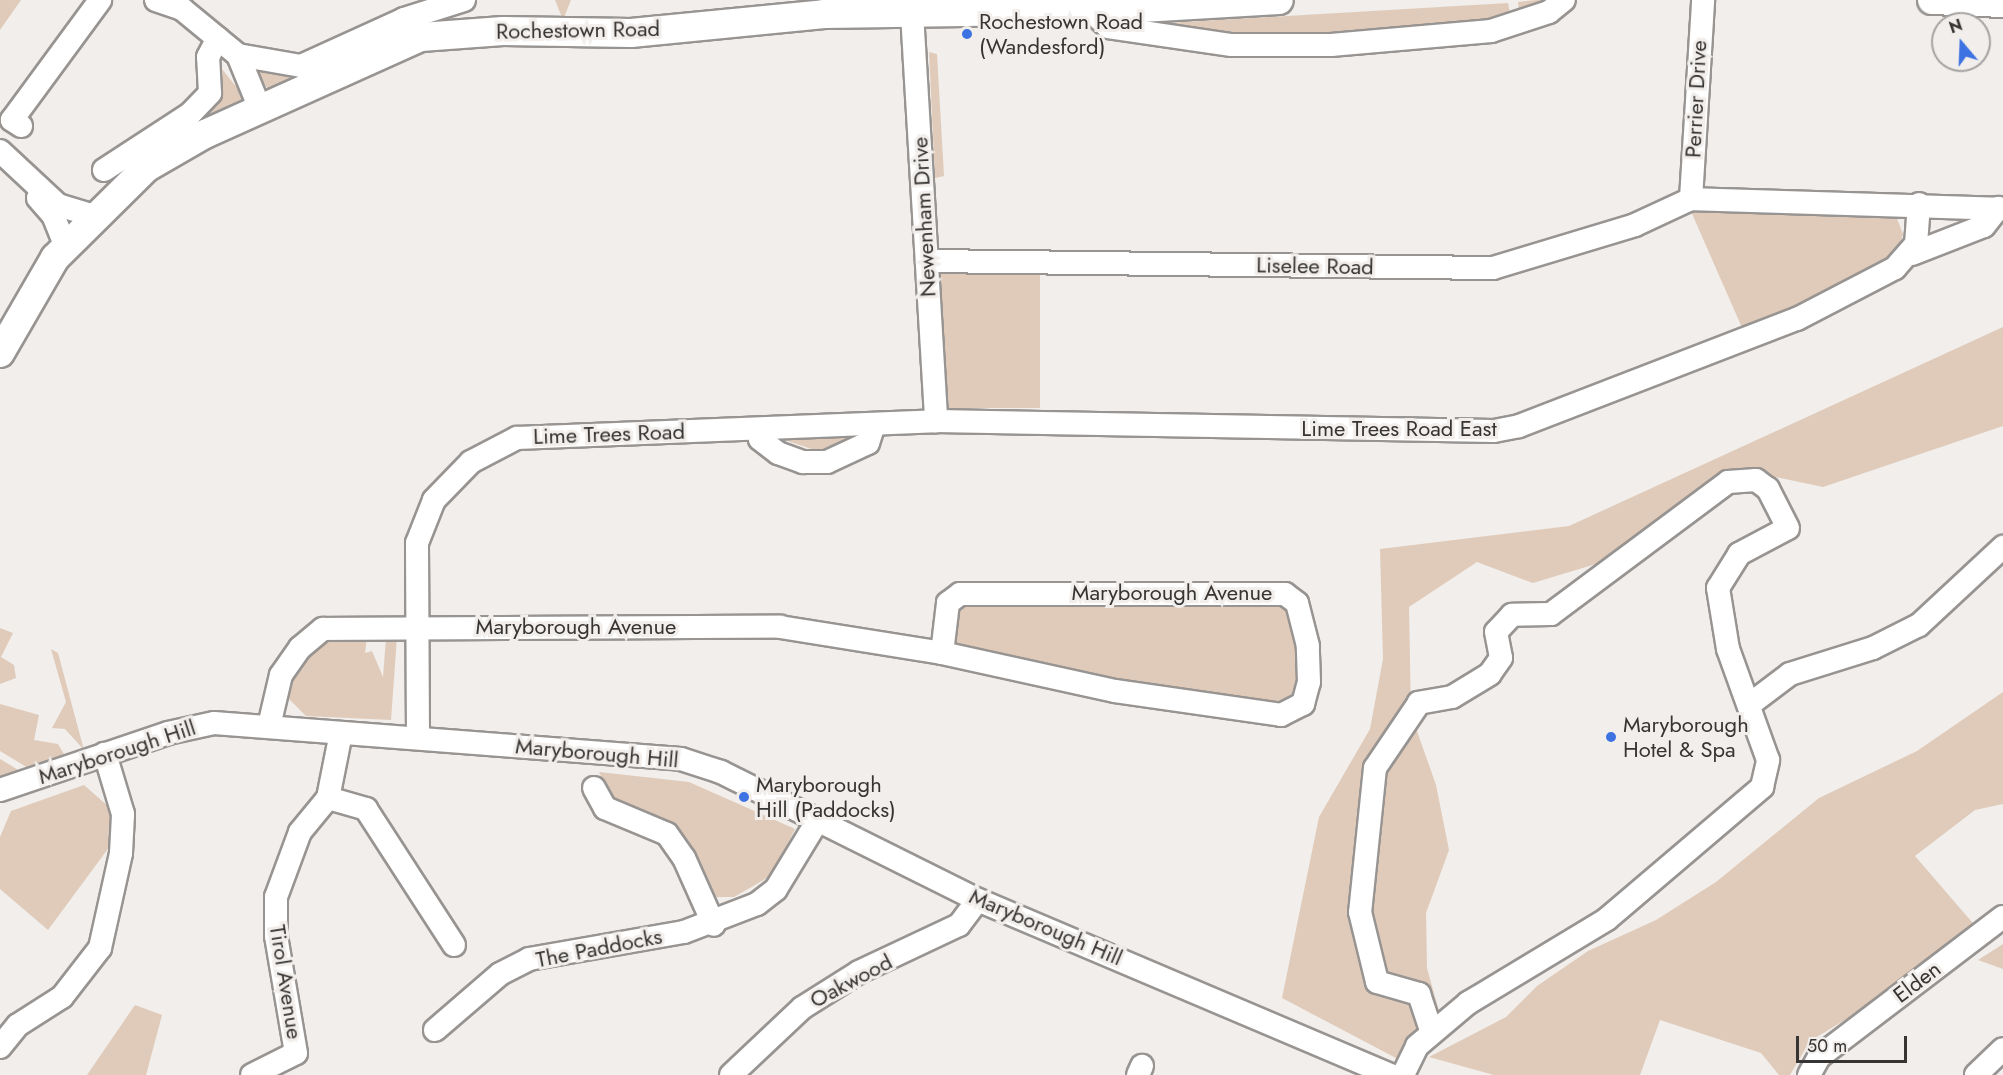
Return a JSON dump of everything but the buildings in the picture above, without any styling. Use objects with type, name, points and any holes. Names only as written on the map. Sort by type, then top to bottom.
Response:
[{"type":"main road","name":"Rochestown Road","points":[[0,353],[31,293],[65,245],[93,216],[165,156],[397,45],[443,34],[631,33],[824,14],[1091,11],[1127,5],[1279,0]]},
{"type":"main road","points":[[1932,0],[2003,3]]},
{"type":"street","points":[[21,126],[12,120],[100,0]]},
{"type":"street","points":[[156,0],[183,5],[238,55],[260,110]]},
{"type":"street","points":[[238,55],[301,66],[404,19],[464,0]]},
{"type":"street","points":[[1091,11],[1108,27],[1232,45],[1331,45],[1491,31],[1549,12],[1564,0]]},
{"type":"street","name":"Perrier Drive","points":[[1691,199],[1703,0]]},
{"type":"street","name":"Newenham Drive","points":[[912,13],[939,422]]},
{"type":"street","points":[[104,170],[190,114],[210,93],[208,57],[218,38]]},
{"type":"street","points":[[0,151],[58,205],[93,216]]},
{"type":"street","points":[[0,159],[53,215],[65,245]]},
{"type":"street","points":[[1691,199],[2000,208]]},
{"type":"street","name":"Liselee Road","points":[[927,261],[1493,268],[1635,225],[1691,199]]},
{"type":"street","points":[[1912,254],[1919,204]]},
{"type":"street","name":"Lime Trees Road East","points":[[939,422],[1494,431],[1797,320],[1912,254],[1984,226],[2000,208]]},
{"type":"street","name":"Lime Trees Road","points":[[418,737],[420,626],[417,543],[434,500],[471,462],[517,438],[939,422]]},
{"type":"street","points":[[758,429],[760,440],[778,453],[803,462],[827,462],[868,443],[874,425]]},
{"type":"street","points":[[1403,1075],[1417,1046],[1432,1033],[1509,975],[1607,919],[1762,788],[1768,760],[1728,649],[1718,588],[1739,554],[1788,528],[1768,489],[1742,478],[1728,482],[1551,614],[1512,615],[1496,632],[1501,658],[1490,674],[1452,697],[1419,703],[1375,768],[1360,912],[1377,982],[1419,994],[1432,1033]]},
{"type":"street","points":[[1749,705],[1790,674],[1873,648],[1919,625],[2003,548]]},
{"type":"street","name":"Maryborough Avenue","points":[[269,726],[281,675],[300,648],[323,629],[420,626],[780,627],[942,652],[1115,691],[1281,715],[1303,704],[1309,682],[1308,646],[1297,603],[1285,594],[960,594],[948,603],[942,652]]},
{"type":"street","name":"Maryborough Hill","points":[[0,790],[193,726],[269,726],[681,759],[818,820],[978,900],[1391,1075]]},
{"type":"street","name":"Tirol Avenue","points":[[252,1075],[296,1053],[276,936],[276,897],[284,862],[300,832],[328,798],[341,733]]},
{"type":"street","points":[[0,1047],[35,1014],[62,997],[100,948],[121,853],[123,814],[105,754]]},
{"type":"street","points":[[594,788],[605,808],[667,834],[684,858],[714,925]]},
{"type":"street","points":[[328,798],[366,809],[454,945]]},
{"type":"street","name":"The Paddocks","points":[[435,1030],[500,974],[529,959],[714,925],[776,889],[818,820]]},
{"type":"street","name":"Oakwood","points":[[731,1075],[802,1008],[859,972],[959,925],[978,900]]},
{"type":"street","name":"Elden","points":[[1809,1075],[1819,1057],[2003,917]]},
{"type":"street","points":[[1976,1075],[2003,1049]]},
{"type":"shaded area","points":[[0,0],[21,0],[0,30]]},
{"type":"shaded area","points":[[555,0],[571,0],[563,20]]},
{"type":"shaded area","points":[[1554,0],[1519,13],[1518,2]]},
{"type":"shaded area","points":[[1508,3],[1510,14],[1485,27],[1232,41],[1133,25]]},
{"type":"shaded area","points":[[929,52],[937,54],[944,176],[935,178]]},
{"type":"shaded area","points":[[242,57],[303,77],[269,90]]},
{"type":"shaded area","points":[[214,59],[250,104],[165,141],[178,127]]},
{"type":"shaded area","points":[[1690,209],[1896,216],[1903,234],[1898,252],[1869,273],[1743,330]]},
{"type":"shaded area","points":[[938,270],[1040,270],[1040,408],[938,408]]},
{"type":"shaded area","points":[[2003,327],[2003,426],[1823,487],[1733,468],[1609,560],[1533,583],[1477,562],[1409,607],[1411,714],[1436,785],[1449,850],[1426,913],[1427,968],[1442,1022],[1396,1058],[1282,998],[1319,817],[1370,729],[1383,659],[1380,549],[1569,526]]},
{"type":"shaded area","points":[[858,431],[859,439],[829,455],[779,438]]},
{"type":"shaded area","points":[[948,603],[1297,603],[1305,696],[1275,714],[942,653]]},
{"type":"shaded area","points":[[0,628],[13,633],[1,657],[14,665],[16,678],[0,684]]},
{"type":"shaded area","points":[[397,637],[391,720],[306,716],[285,695],[304,656],[326,640],[367,638],[365,653],[372,651],[383,677],[386,638]]},
{"type":"shaded area","points":[[51,649],[58,653],[84,750],[65,729],[52,728],[66,702]]},
{"type":"shaded area","points":[[2003,692],[2003,804],[1975,810],[1915,856],[1984,936],[1810,1041],[1790,1075],[1779,1075],[1761,1053],[1660,1020],[1640,1075],[1494,1075],[1429,1057],[1506,1017],[1537,986],[1588,951],[1656,920],[1716,882],[1819,798],[1917,751]]},
{"type":"shaded area","points":[[0,704],[39,715],[34,740],[58,744],[64,754],[28,768],[0,751]]},
{"type":"shaded area","points":[[0,759],[20,771],[0,776]]},
{"type":"shaded area","points":[[599,772],[689,782],[795,829],[772,875],[734,897],[712,897],[684,842],[613,801]]},
{"type":"shaded area","points":[[84,785],[117,814],[113,842],[48,930],[0,889],[0,837],[11,811]]},
{"type":"shaded area","points":[[2003,944],[2003,969],[1978,960]]},
{"type":"shaded area","points":[[135,1005],[162,1015],[146,1075],[87,1075]]},
{"type":"place","name":"Rochestown Road (Wandesford)","points":[[967,34]]},
{"type":"place","name":"Maryborough Hotel & Spa","points":[[1611,737]]},
{"type":"place","name":"Maryborough Hill (Paddocks)","points":[[744,797]]}]
